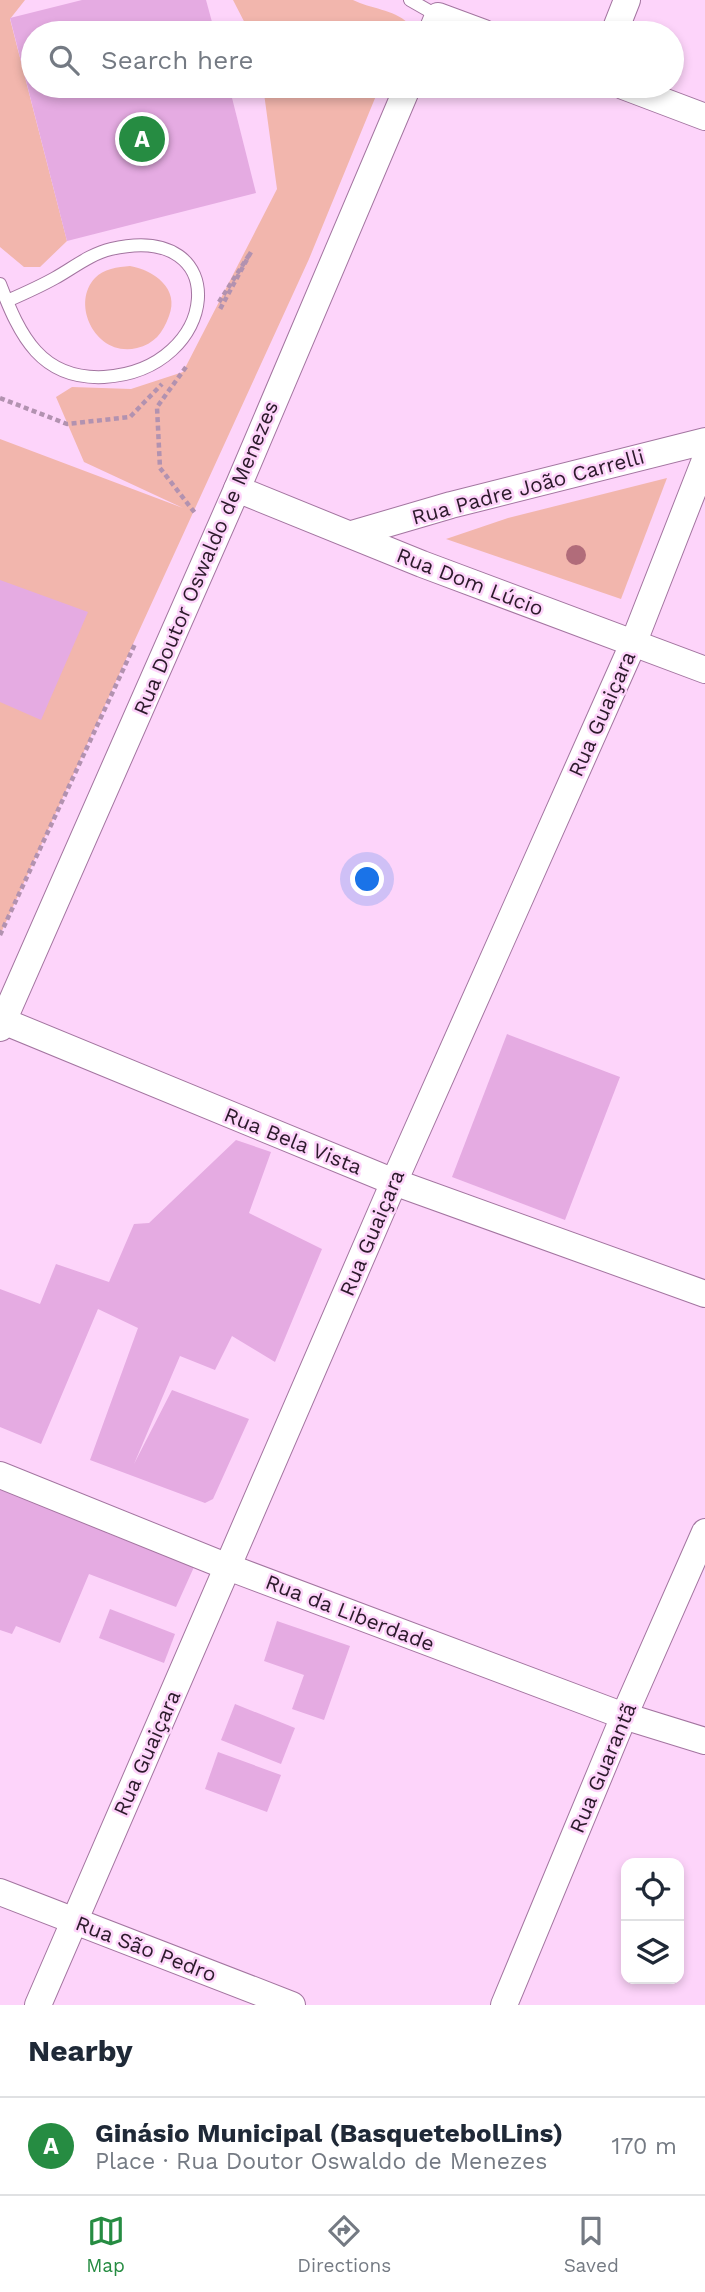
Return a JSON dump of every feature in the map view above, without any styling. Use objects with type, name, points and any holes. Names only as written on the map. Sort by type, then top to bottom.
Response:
[{"type":"street","points":[[619,21],[627,0]]},
{"type":"street","name":"Rua Doutor Oswaldo de Menezes","points":[[2,1025],[237,489],[403,98]]},
{"type":"street","points":[[655,98],[705,117]]},
{"type":"street","name":"Rua Padre João Carrelli","points":[[352,534],[451,505],[705,441]]},
{"type":"street","name":"Rua Guaiçara","points":[[38,2005],[394,1182],[633,644],[705,460]]},
{"type":"street","name":"Rua Dom Lúcio","points":[[237,489],[705,670]]},
{"type":"street","name":"Rua Bela Vista","points":[[2,1025],[394,1182],[705,1294]]},
{"type":"street","name":"Rua da Liberdade","points":[[0,1475],[228,1567],[624,1716],[705,1741]]},
{"type":"street","name":"Rua Guarantã","points":[[504,2005],[624,1716],[705,1532]]},
{"type":"street","name":"Rua São Pedro","points":[[0,1892],[292,2005]]},
{"type":"lane","points":[[410,0],[430,21]]},
{"type":"lane","points":[[0,284],[7,302],[33,351],[60,372],[93,377],[119,376],[152,366],[170,355],[189,331],[198,304],[199,287],[192,268],[176,254],[157,247],[130,246],[108,249],[7,302]]},
{"type":"path","points":[[190,524],[200,500]]},
{"type":"path","points":[[0,935],[136,640]]},
{"type":"shaded area","points":[[0,0],[25,0],[10,19],[21,62],[21,98],[30,98],[67,241],[40,267],[24,267],[0,247]]},
{"type":"shaded area","points":[[233,0],[353,0],[389,12],[406,21],[244,21]]},
{"type":"shaded area","points":[[265,98],[375,98],[309,259],[0,935],[0,439],[183,508],[84,462],[56,397],[72,387],[131,389],[183,372],[277,189]]},
{"type":"shaded area","points":[[130,266],[148,272],[163,282],[171,297],[171,306],[164,328],[153,341],[137,348],[122,349],[99,337],[86,314],[85,301],[88,289],[98,275],[111,269]]},
{"type":"shaded area","points":[[667,478],[621,599],[446,539],[508,518]]},
{"type":"building","points":[[82,0],[206,0],[212,21],[21,21],[21,61],[10,18]]},
{"type":"building","points":[[30,98],[232,98],[256,193],[67,241]]},
{"type":"building","points":[[0,580],[88,612],[41,720],[0,702]]},
{"type":"building","points":[[507,1034],[620,1077],[565,1220],[452,1177]]},
{"type":"building","points":[[236,1140],[271,1152],[249,1213],[322,1249],[275,1362],[232,1336],[215,1370],[180,1356],[134,1464],[172,1390],[249,1419],[213,1499],[205,1503],[90,1460],[138,1328],[98,1309],[41,1444],[0,1427],[0,1289],[40,1304],[56,1264],[109,1282],[134,1224],[149,1223]]},
{"type":"building","points":[[0,1488],[108,1529],[107,1533],[194,1567],[176,1607],[89,1574],[60,1643],[16,1626],[12,1634],[0,1630]]},
{"type":"building","points":[[110,1609],[175,1634],[164,1663],[99,1638]]},
{"type":"building","points":[[277,1621],[350,1646],[324,1720],[292,1709],[304,1675],[264,1661]]},
{"type":"building","points":[[235,1704],[295,1728],[281,1764],[221,1740]]},
{"type":"building","points":[[218,1752],[281,1775],[267,1812],[205,1789]]},
{"type":"place","name":"Ginásio Municipal (BasquetebolLins)","points":[[142,139]]}]
